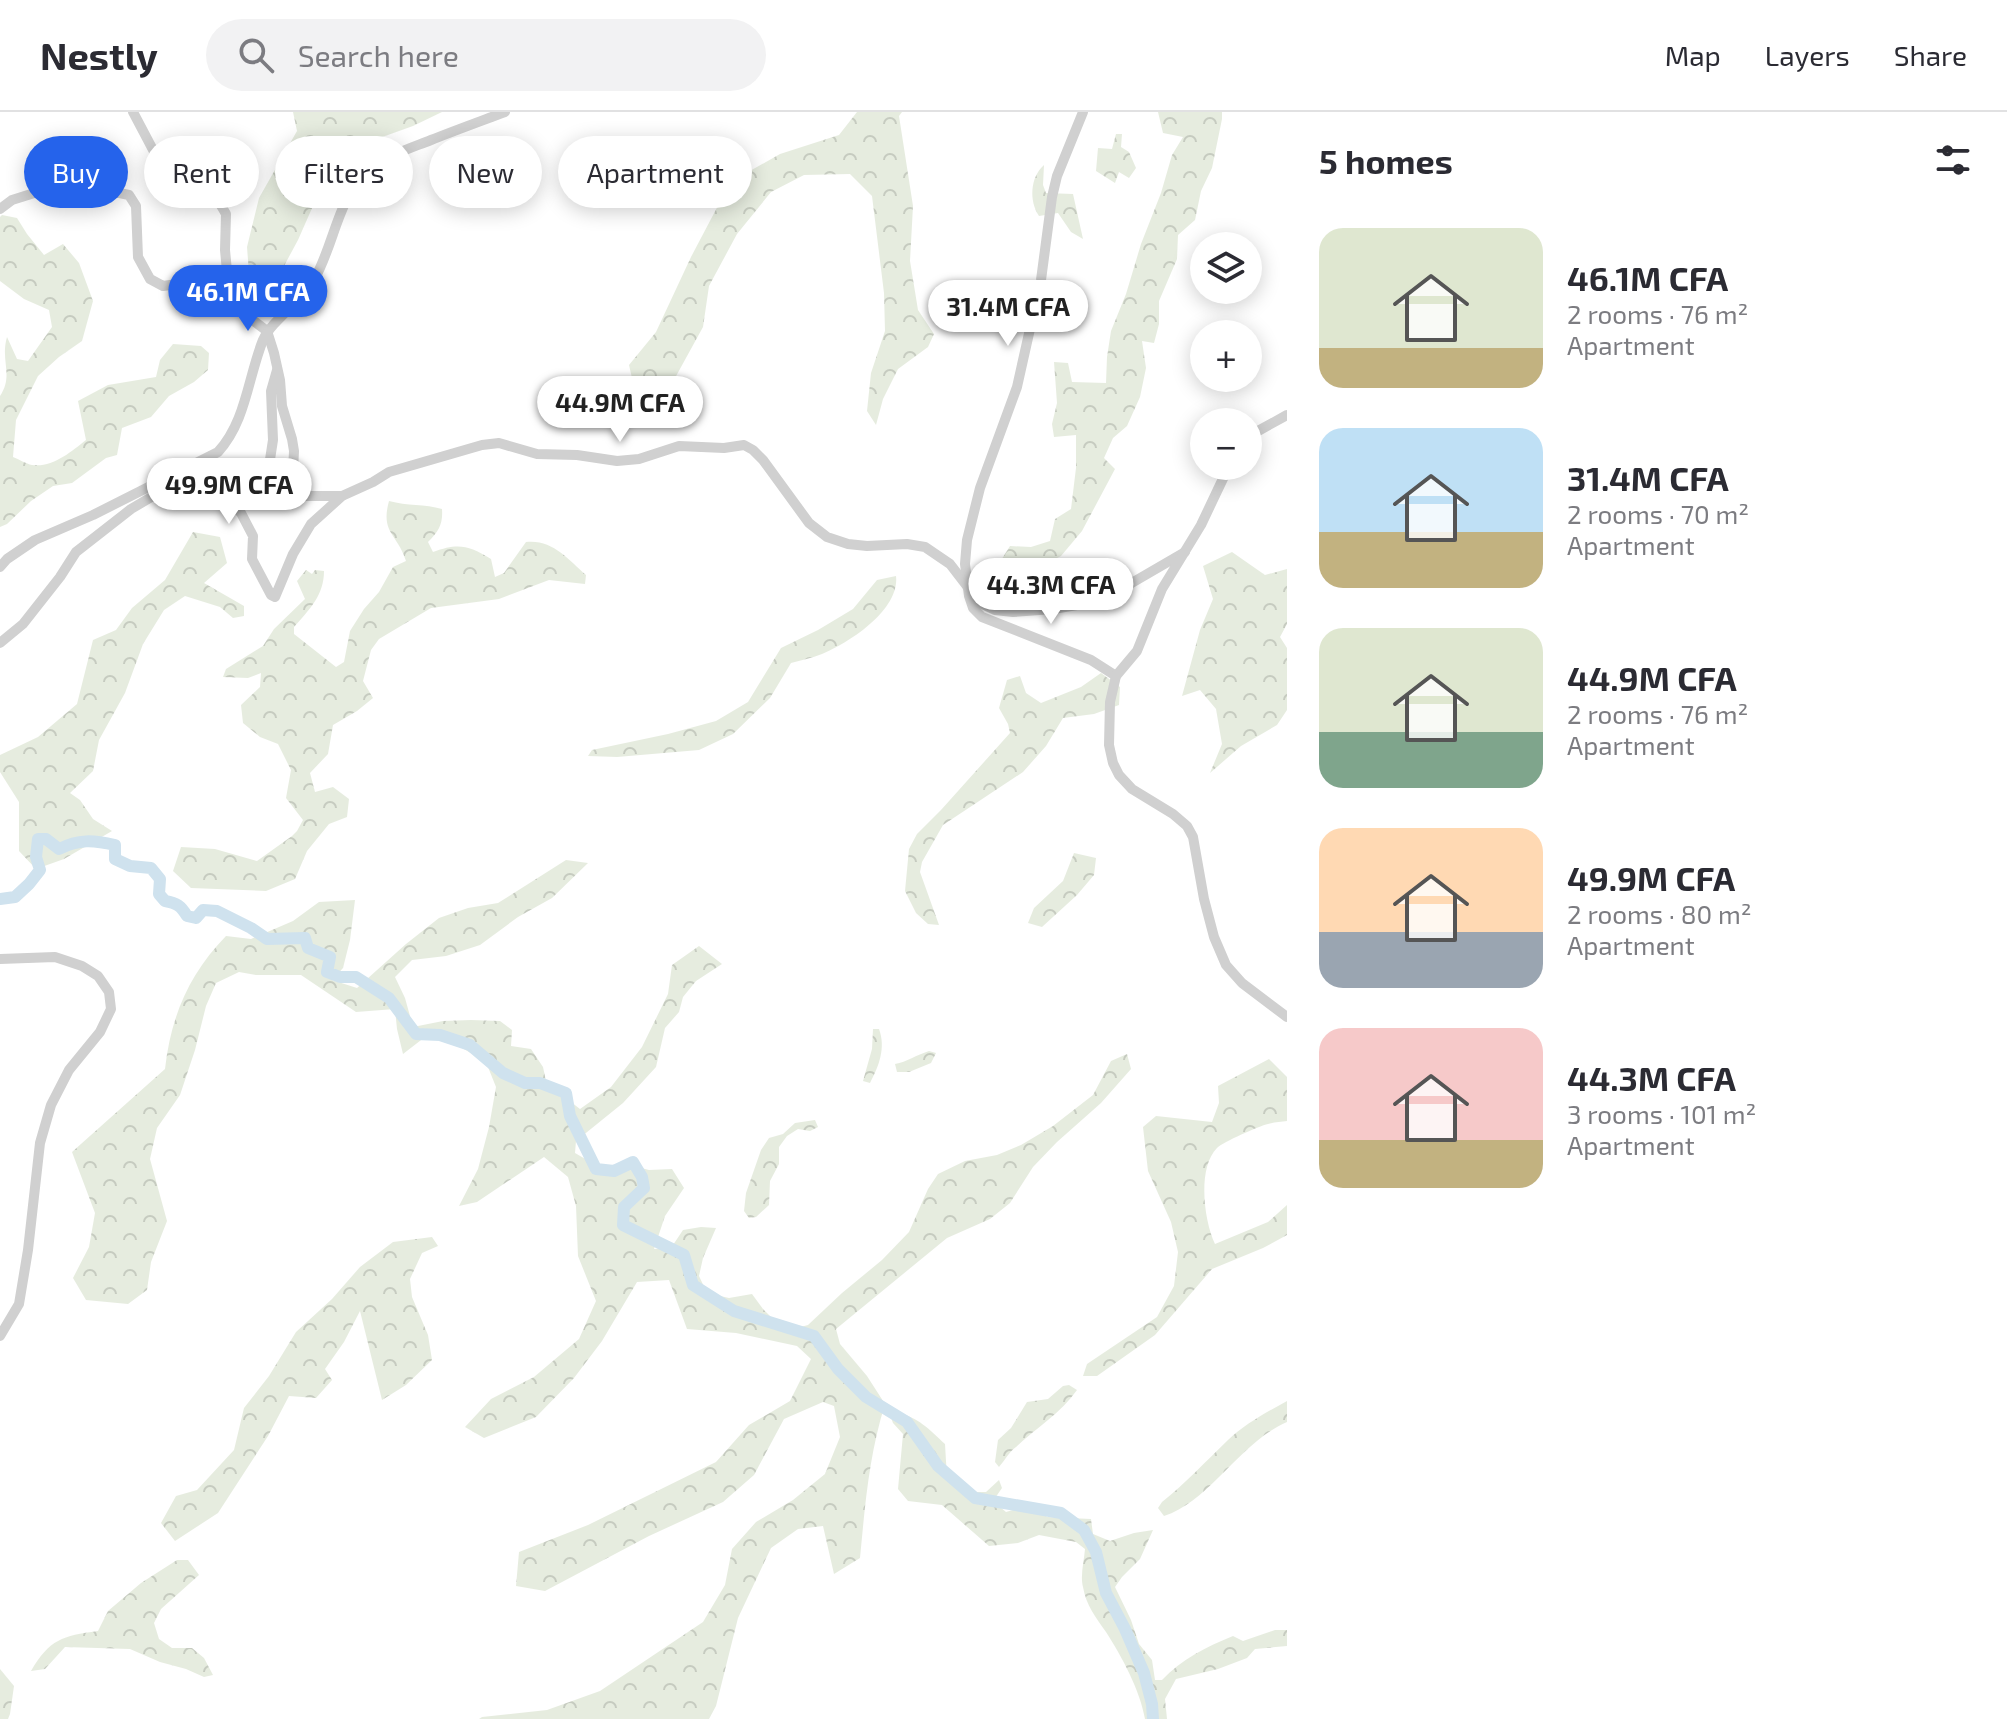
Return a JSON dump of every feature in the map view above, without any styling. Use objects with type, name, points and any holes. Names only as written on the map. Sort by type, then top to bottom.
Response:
[{"type":"street","points":[[133,112],[161,165],[183,183],[204,191],[219,202],[226,214],[228,282],[238,309]]},
{"type":"street","points":[[0,643],[23,624],[76,552],[131,509],[218,452],[231,435],[267,331],[303,296],[315,279],[344,204],[360,178],[386,158],[505,112]]},
{"type":"street","points":[[1083,112],[1057,176],[1041,280],[1017,387],[980,488],[965,555],[973,608],[982,617],[1091,660],[1116,676]]},
{"type":"street","points":[[0,209],[12,200],[73,184],[94,191],[129,195],[136,206],[138,257],[150,279],[163,286],[193,285],[215,293],[267,331],[294,451],[293,471],[299,493],[307,496],[342,496]]},
{"type":"street","points":[[269,466],[273,440],[271,391],[277,368]]},
{"type":"street","points":[[1262,429],[1287,415]]},
{"type":"street","points":[[209,460],[202,479],[205,490],[239,509],[253,536],[252,559],[273,597],[311,524],[342,496],[389,472],[499,443],[537,454],[577,455],[617,461],[639,459],[679,446],[724,448],[744,445],[763,460],[809,523],[827,537],[867,546],[907,544],[925,547],[950,564],[980,603],[995,610],[1013,612],[1063,608],[1103,598],[1185,552]]},
{"type":"street","points":[[0,567],[35,540],[93,515],[169,475],[209,460]]},
{"type":"street","points":[[1222,480],[1201,525],[1162,589],[1137,651],[1116,676],[1110,702],[1109,745],[1119,775],[1132,789],[1173,814],[1187,826],[1193,837],[1204,899],[1226,965],[1242,983],[1287,1017]]},
{"type":"street","points":[[0,959],[55,957],[82,966],[98,976],[109,992],[111,1009],[100,1032],[69,1070],[51,1105],[40,1143],[19,1304],[0,1336]]},
{"type":"green space","points":[[293,112],[442,112],[385,136],[294,136],[297,131]]},
{"type":"green space","points":[[857,112],[902,112],[899,116],[913,206],[910,261],[918,310],[934,334],[928,347],[898,369],[883,399],[876,425],[867,411],[871,373],[885,331],[884,293],[872,196],[850,174],[804,175],[771,192],[737,234],[709,286],[703,327],[675,378],[649,398],[635,391],[629,365],[656,332],[717,208],[752,208],[752,170],[780,154],[839,135]]},
{"type":"green space","points":[[1158,112],[1222,112],[1222,119],[1212,168],[1201,191],[1195,220],[1178,235],[1177,259],[1159,301],[1159,324],[1154,343],[1142,341],[1146,368],[1140,397],[1127,426],[1113,438],[1104,458],[1115,469],[1082,531],[1061,556],[995,590],[985,591],[1010,546],[1031,547],[1050,541],[1055,519],[1071,509],[1076,435],[1054,437],[1052,424],[1057,403],[1054,362],[1068,363],[1072,382],[1106,383],[1111,331],[1172,155],[1183,137],[1163,133]]},
{"type":"green space","points":[[1116,134],[1122,134],[1121,147],[1129,152],[1136,168],[1129,178],[1119,172],[1115,183],[1096,171],[1098,148],[1112,149]]},
{"type":"green space","points":[[1044,165],[1043,185],[1046,193],[1073,194],[1083,239],[1071,232],[1058,213],[1039,216],[1032,196],[1036,176]]},
{"type":"green space","points":[[275,170],[275,208],[312,208],[277,279],[249,273],[247,247],[259,198]]},
{"type":"green space","points":[[2,215],[17,218],[44,255],[63,244],[79,263],[93,301],[82,341],[38,376],[16,420],[13,457],[39,465],[54,462],[68,454],[86,440],[78,401],[108,385],[156,377],[160,360],[173,344],[201,346],[209,353],[208,370],[169,396],[151,417],[122,428],[117,455],[106,458],[72,483],[53,486],[0,527],[0,396],[7,374],[7,337],[17,359],[28,361],[52,327],[49,310],[24,299],[0,281]]},
{"type":"green space","points":[[389,501],[442,509],[440,527],[428,542],[433,552],[449,547],[476,551],[491,559],[495,577],[504,573],[526,542],[535,542],[559,551],[586,575],[585,584],[549,580],[499,599],[431,608],[379,639],[371,650],[363,681],[373,698],[333,725],[328,754],[310,773],[315,792],[333,787],[349,799],[347,817],[329,824],[307,851],[295,879],[266,891],[191,888],[173,871],[181,847],[215,849],[257,861],[292,836],[303,820],[286,798],[291,770],[278,744],[260,737],[243,723],[241,705],[260,687],[261,673],[248,678],[223,677],[226,669],[263,646],[274,629],[305,599],[297,581],[306,570],[312,574],[315,570],[324,571],[322,587],[294,627],[294,634],[336,667],[344,662],[350,631],[393,567],[406,561],[388,527]]},
{"type":"green space","points":[[193,532],[220,537],[227,563],[204,583],[244,606],[244,616],[233,618],[220,607],[185,596],[164,610],[143,644],[125,693],[99,740],[93,771],[70,793],[80,800],[93,819],[112,831],[64,859],[36,869],[19,851],[19,802],[0,772],[0,755],[38,737],[77,704],[93,640],[116,630],[132,608],[165,580]]},
{"type":"green space","points":[[1232,552],[1265,575],[1287,569],[1287,624],[1280,637],[1287,648],[1287,710],[1277,725],[1241,746],[1210,773],[1222,744],[1216,709],[1200,690],[1182,696],[1200,630],[1213,599],[1203,566]]},
{"type":"green space","points":[[896,576],[890,601],[871,624],[833,649],[791,663],[770,698],[733,734],[699,750],[617,757],[588,756],[592,750],[716,721],[748,702],[781,648],[853,609],[877,580]]},
{"type":"green space","points":[[1101,673],[1120,687],[1119,705],[1094,714],[1063,718],[1046,746],[1023,772],[943,825],[922,862],[920,872],[939,925],[928,924],[916,913],[905,891],[909,849],[917,834],[1010,733],[999,708],[1007,680],[1020,676],[1026,693],[1041,703],[1081,687]]},
{"type":"green space","points":[[1074,853],[1096,858],[1094,875],[1042,927],[1028,923],[1034,908],[1063,881]]},
{"type":"green space","points":[[566,860],[588,863],[552,898],[518,917],[480,945],[446,956],[412,960],[395,977],[413,1027],[443,1021],[500,1021],[512,1030],[511,1046],[531,1049],[543,1067],[548,1090],[562,1095],[580,1109],[611,1087],[642,1047],[668,994],[672,965],[699,946],[722,964],[696,981],[683,997],[679,1012],[665,1028],[656,1067],[623,1103],[576,1141],[575,1153],[605,1168],[622,1163],[649,1170],[672,1169],[684,1188],[665,1216],[654,1249],[671,1248],[683,1230],[716,1228],[699,1276],[707,1293],[729,1298],[752,1294],[778,1324],[793,1329],[808,1325],[882,1260],[909,1232],[938,1174],[965,1161],[997,1155],[1021,1145],[1053,1126],[1093,1095],[1111,1061],[1127,1054],[1131,1069],[1101,1103],[1033,1167],[1010,1203],[990,1219],[947,1238],[836,1329],[840,1344],[885,1404],[871,1461],[860,1558],[834,1574],[823,1526],[798,1529],[771,1548],[738,1618],[716,1706],[709,1719],[479,1719],[547,1710],[600,1691],[703,1622],[725,1585],[732,1549],[756,1522],[793,1500],[825,1474],[840,1437],[834,1406],[823,1402],[784,1419],[754,1475],[723,1502],[649,1536],[545,1591],[516,1586],[519,1552],[588,1525],[716,1462],[749,1425],[790,1401],[811,1359],[797,1346],[736,1333],[687,1329],[669,1280],[637,1282],[602,1341],[574,1378],[536,1417],[484,1438],[465,1427],[491,1399],[534,1377],[579,1339],[596,1301],[578,1256],[576,1206],[568,1177],[544,1157],[477,1202],[459,1206],[478,1169],[489,1127],[496,1087],[486,1062],[452,1042],[425,1037],[403,1054],[395,1009],[356,1012],[301,975],[239,972],[216,983],[206,1006],[180,1095],[157,1128],[150,1159],[167,1221],[151,1262],[147,1290],[128,1304],[86,1300],[73,1278],[89,1247],[95,1213],[72,1152],[165,1069],[172,1031],[184,997],[202,965],[226,936],[251,939],[293,921],[319,902],[355,900],[343,968],[332,980],[357,988],[439,918],[468,908],[498,903]]},
{"type":"green space","points":[[873,1029],[879,1029],[882,1050],[870,1083],[863,1081],[872,1049]]},
{"type":"green space","points":[[929,1051],[936,1053],[931,1063],[909,1072],[897,1072],[895,1064]]},
{"type":"green space","points":[[1269,1059],[1287,1077],[1287,1121],[1257,1128],[1217,1148],[1207,1168],[1204,1195],[1215,1244],[1268,1222],[1287,1205],[1287,1235],[1212,1269],[1155,1335],[1097,1376],[1083,1376],[1087,1364],[1157,1317],[1174,1286],[1178,1252],[1171,1222],[1148,1171],[1143,1127],[1156,1116],[1212,1122],[1219,1103],[1218,1086]]},
{"type":"green space","points":[[815,1120],[818,1127],[810,1131],[798,1129],[787,1136],[779,1147],[779,1164],[770,1181],[769,1205],[756,1217],[749,1218],[744,1211],[746,1193],[761,1150],[769,1138],[783,1134],[795,1123]]},
{"type":"green space","points":[[432,1237],[438,1246],[422,1253],[410,1279],[412,1297],[428,1335],[432,1360],[406,1385],[382,1400],[360,1311],[325,1369],[332,1380],[316,1398],[289,1396],[268,1436],[218,1513],[175,1541],[161,1523],[176,1496],[197,1490],[234,1450],[244,1408],[269,1376],[296,1332],[332,1299],[360,1267],[393,1242]]},
{"type":"green space","points":[[1069,1385],[1077,1390],[1071,1398],[1014,1449],[999,1467],[995,1462],[998,1440],[1011,1428],[1027,1402],[1048,1399],[1063,1386]]},
{"type":"green space","points":[[1287,1401],[1287,1422],[1254,1443],[1196,1498],[1164,1516],[1158,1508],[1162,1502],[1228,1440]]},
{"type":"green space","points":[[897,1413],[917,1420],[945,1444],[947,1478],[976,1492],[986,1492],[999,1480],[1002,1488],[993,1501],[1006,1512],[1026,1506],[1048,1517],[1091,1519],[1093,1534],[1110,1541],[1153,1530],[1140,1559],[1115,1587],[1139,1644],[1152,1660],[1155,1680],[1162,1680],[1195,1654],[1233,1636],[1243,1641],[1275,1630],[1287,1630],[1287,1646],[1255,1649],[1247,1658],[1176,1679],[1165,1699],[1167,1719],[1145,1719],[1130,1674],[1086,1600],[1082,1578],[1085,1549],[1076,1542],[1039,1535],[1018,1543],[989,1546],[942,1505],[908,1501],[898,1489],[903,1434],[890,1415]]},
{"type":"green space","points":[[177,1560],[188,1560],[199,1575],[161,1609],[154,1623],[159,1639],[172,1648],[192,1648],[204,1658],[213,1675],[204,1677],[130,1649],[65,1647],[45,1669],[31,1671],[44,1652],[58,1641],[98,1631],[108,1611],[141,1583]]},
{"type":"green space","points":[[0,1669],[14,1686],[8,1719],[0,1719]]},
{"type":"waterway","points":[[0,899],[15,897],[40,870],[36,857],[38,839],[46,839],[59,849],[86,841],[115,845],[115,859],[130,866],[151,868],[160,879],[159,894],[187,916],[196,918],[203,910],[217,911],[267,939],[305,938],[308,948],[330,957],[327,972],[340,977],[356,977],[389,998],[416,1034],[440,1035],[470,1045],[503,1073],[525,1083],[540,1083],[566,1093],[570,1116],[596,1169],[614,1171],[633,1162],[642,1177],[644,1188],[624,1207],[623,1225],[684,1255],[693,1285],[734,1311],[814,1336],[838,1369],[866,1397],[907,1422],[938,1466],[975,1498],[1061,1513],[1084,1530],[1096,1552],[1106,1593],[1144,1673],[1153,1719]]}]
